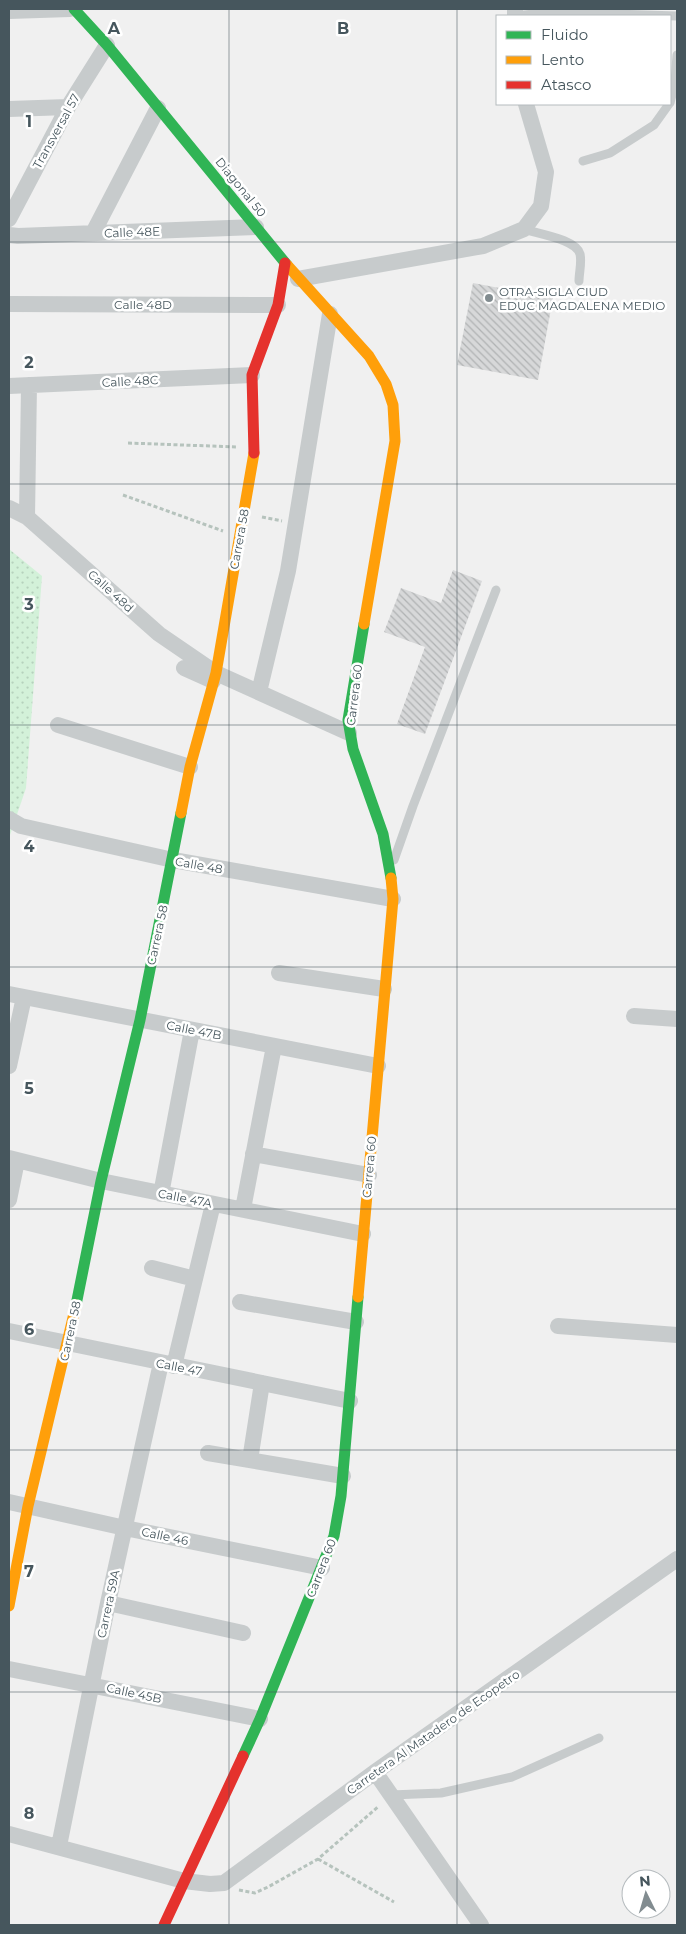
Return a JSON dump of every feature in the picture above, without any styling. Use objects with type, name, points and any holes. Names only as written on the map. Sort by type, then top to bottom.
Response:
[{"type":"street","points":[[9,11],[70,9]]},
{"type":"street","name":"Diagonal 50","points":[[74,9],[107,45],[284,263],[369,356],[386,384]]},
{"type":"street","name":"Transversal 57","points":[[9,219],[14,198],[107,45]]},
{"type":"street","points":[[298,279],[483,246],[524,230],[541,206],[546,172],[526,105]]},
{"type":"street","points":[[9,110],[68,108]]},
{"type":"street","points":[[93,233],[158,108]]},
{"type":"street","name":"Calle 48E","points":[[9,235],[256,227]]},
{"type":"street","name":"Carrera 58","points":[[9,1606],[28,1506],[68,1344],[101,1181],[140,1020],[190,767],[215,677],[255,448],[252,375],[278,305],[284,263]]},
{"type":"street","name":"Calle 48D","points":[[9,304],[278,305]]},
{"type":"street","points":[[259,692],[288,571],[330,314]]},
{"type":"street","name":"Calle 48C","points":[[9,386],[252,375]]},
{"type":"street","name":"Carrera 60","points":[[164,1925],[260,1719],[322,1568],[334,1536],[343,1476],[393,899],[384,836],[349,733],[350,710],[395,441],[393,405],[386,384]]},
{"type":"street","points":[[27,517],[29,385]]},
{"type":"street","name":"Calle 48d","points":[[9,508],[27,517],[159,634],[215,677]]},
{"type":"street","points":[[184,668],[259,692],[349,733]]},
{"type":"street","points":[[58,725],[190,767]]},
{"type":"street","name":"Calle 48","points":[[9,819],[21,826],[173,860],[393,899]]},
{"type":"street","points":[[279,973],[384,989]]},
{"type":"street","points":[[9,1066],[17,995]]},
{"type":"street","name":"Calle 47B","points":[[17,995],[378,1066]]},
{"type":"street","points":[[634,1016],[677,1019]]},
{"type":"street","points":[[161,1194],[192,1030]]},
{"type":"street","points":[[242,1209],[274,1046]]},
{"type":"street","points":[[253,1154],[369,1174]]},
{"type":"street","points":[[9,1200],[13,1159]]},
{"type":"street","name":"Calle 47A","points":[[13,1159],[161,1194],[363,1234]]},
{"type":"street","name":"Carrera 59A","points":[[59,1846],[125,1528],[168,1364],[195,1280],[213,1204]]},
{"type":"street","points":[[152,1268],[195,1280]]},
{"type":"street","points":[[240,1302],[356,1322]]},
{"type":"street","points":[[558,1326],[677,1335]]},
{"type":"street","name":"Calle 47","points":[[9,1331],[350,1401]]},
{"type":"street","points":[[250,1460],[262,1384]]},
{"type":"street","points":[[208,1452],[343,1476]]},
{"type":"street","name":"Calle 46","points":[[9,1502],[125,1528],[322,1568]]},
{"type":"street","name":"Carretera Al Matadero de Ecopetro","points":[[224,1883],[375,1772],[677,1559]]},
{"type":"street","points":[[108,1603],[243,1633]]},
{"type":"street","name":"Calle 45B","points":[[9,1669],[92,1684],[260,1719]]},
{"type":"street","points":[[375,1772],[481,1925]]},
{"type":"street","points":[[9,1834],[184,1881],[210,1884],[224,1883]]},
{"type":"lane","points":[[524,15],[552,12],[646,15]]},
{"type":"lane","points":[[671,97],[676,82],[677,55]]},
{"type":"lane","points":[[583,160],[610,153],[654,125],[668,105]]},
{"type":"lane","points":[[524,230],[568,242],[576,247],[580,255],[579,281]]},
{"type":"lane","points":[[390,872],[413,806],[496,590]]},
{"type":"lane","points":[[391,1795],[441,1793],[512,1778],[599,1738]]},
{"type":"path","points":[[128,442],[255,448]]},
{"type":"path","points":[[123,496],[240,537]]},
{"type":"path","points":[[244,513],[295,524]]},
{"type":"path","points":[[224,1883],[241,1891],[255,1893],[318,1859],[391,1795]]},
{"type":"path","points":[[318,1859],[394,1902]]},
{"type":"green space","points":[[9,549],[42,576],[26,788],[9,838]]},
{"type":"building","points":[[473,283],[553,298],[538,380],[457,365]]},
{"type":"building","points":[[453,570],[482,581],[425,734],[397,724],[425,647],[384,632],[401,588],[441,603]]},
{"type":"traffic: fast","points":[[74,9],[107,45],[287,265]]},
{"type":"traffic: fast","points":[[364,624],[348,720],[353,749],[383,834],[391,878]]},
{"type":"traffic: fast","points":[[76,1305],[101,1181],[140,1020],[181,813]]},
{"type":"traffic: fast","points":[[243,1756],[260,1719],[334,1536],[341,1496],[358,1297]]},
{"type":"traffic: slow","points":[[287,265],[369,356],[386,384],[393,405],[395,441],[364,624]]},
{"type":"traffic: slow","points":[[181,813],[190,767],[216,673],[254,453]]},
{"type":"traffic: slow","points":[[358,1297],[393,899],[391,878]]},
{"type":"traffic: slow","points":[[9,1606],[28,1506],[76,1305]]},
{"type":"traffic: jam","points":[[254,453],[252,375],[278,305],[285,263]]},
{"type":"traffic: jam","points":[[164,1925],[243,1756]]},
{"type":"place","name":"OTRA-SIGLA CIUD EDUC MAGDALENA MEDIO","points":[[489,298]]}]
